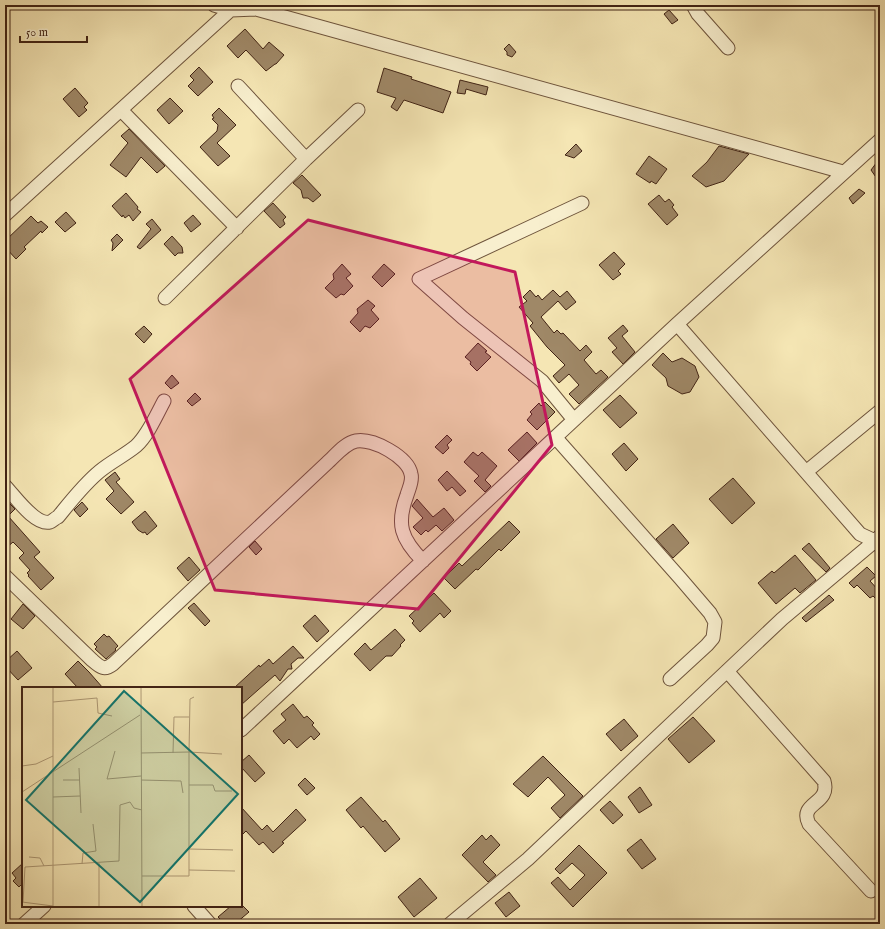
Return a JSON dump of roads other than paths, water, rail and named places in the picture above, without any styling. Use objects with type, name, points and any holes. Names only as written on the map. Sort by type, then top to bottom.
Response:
[{"type":"street","points":[[214,5],[256,9],[843,172]]},
{"type":"street","points":[[693,5],[698,14],[728,48]]},
{"type":"street","points":[[5,215],[233,7]]},
{"type":"street","points":[[238,86],[306,159]]},
{"type":"street","points":[[121,110],[237,228]]},
{"type":"street","points":[[165,298],[358,110]]},
{"type":"street","points":[[242,729],[677,324],[880,140]]},
{"type":"street","points":[[574,420],[542,381],[463,318],[419,280],[582,203]]},
{"type":"street","points":[[677,324],[860,534],[866,538],[878,541]]},
{"type":"street","points":[[5,486],[35,518],[43,522],[52,521],[96,475],[136,445],[154,421],[164,401]]},
{"type":"street","points":[[806,472],[880,411]]},
{"type":"street","points":[[556,438],[680,578],[710,613],[715,622],[713,638],[670,679]]},
{"type":"street","points":[[8,583],[101,668],[107,668],[327,463],[343,449],[357,441],[368,442],[391,451],[404,462],[411,473],[411,480],[401,510],[400,521],[403,536],[423,561]]},
{"type":"street","points":[[450,924],[528,858],[782,619],[878,541]]},
{"type":"street","points":[[726,671],[824,781],[826,787],[824,794],[808,810],[806,818],[809,824],[871,891]]},
{"type":"street","points":[[24,924],[43,907]]},
{"type":"street","points":[[195,907],[210,924]]}]
